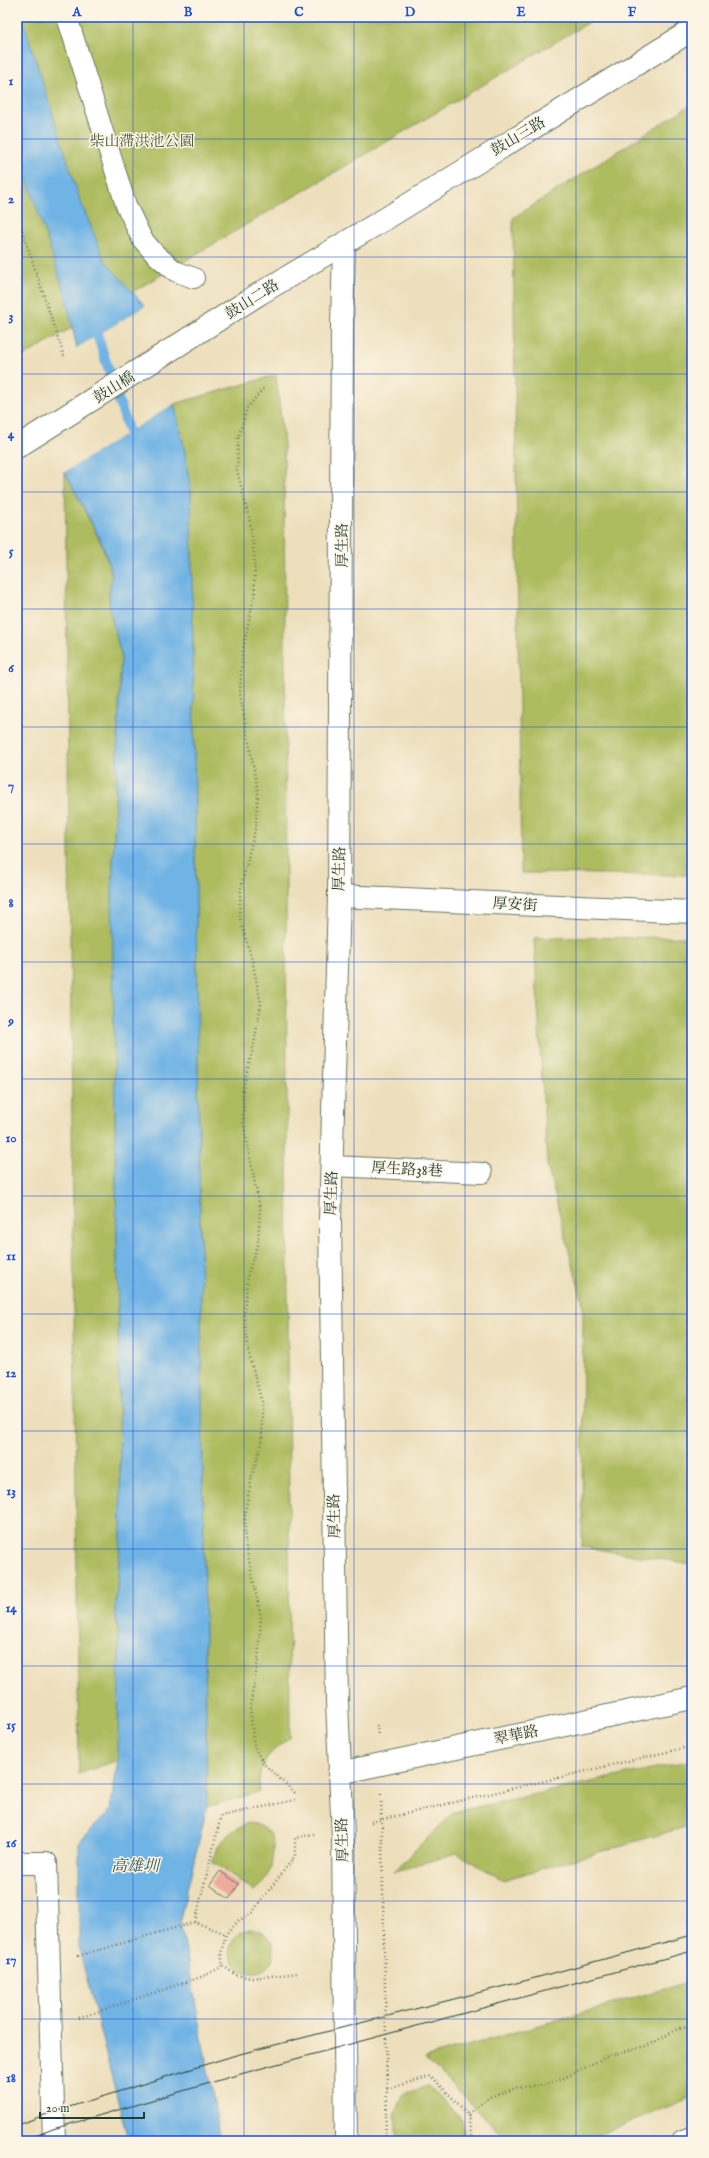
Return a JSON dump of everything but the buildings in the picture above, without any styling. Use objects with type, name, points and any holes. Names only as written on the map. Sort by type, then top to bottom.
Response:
[{"type":"street","name":"鼓山三路","points":[[344,244],[692,30]]},
{"type":"street","name":"鼓山二路","points":[[162,357],[265,291],[344,244]]},
{"type":"street","name":"厚生路","points":[[344,244],[342,328],[339,896],[331,1268],[339,1773],[342,1829],[346,2141]]},
{"type":"street","name":"鼓山橋","points":[[17,447],[162,357]]},
{"type":"street","name":"厚安街","points":[[339,896],[692,912]]},
{"type":"street","name":"翠華路","points":[[339,1773],[692,1698]]},
{"type":"street","points":[[17,1863],[46,1863],[54,2141]]},
{"type":"street","points":[[683,2141],[692,2138]]},
{"type":"lane","points":[[67,17],[126,205],[142,239],[155,254],[175,271],[194,278]]},
{"type":"lane","name":"厚生路38巷","points":[[332,1166],[482,1173]]},
{"type":"path","points":[[17,215],[64,356]]},
{"type":"path","points":[[263,389],[247,408],[238,439],[237,470],[250,522],[254,552],[255,592],[242,653],[240,694],[258,792],[256,825],[241,888],[239,916],[252,960],[261,1004],[254,1044],[243,1088],[243,1121],[260,1209],[258,1243],[248,1273],[244,1315],[248,1350],[262,1403],[262,1442],[252,1476],[245,1512],[245,1542],[261,1617],[258,1660],[250,1708],[254,1747],[264,1764],[295,1793]]},
{"type":"path","points":[[299,1973],[252,1978],[236,1976],[223,1966],[221,1953],[226,1934],[239,1920],[251,1914],[295,1856],[294,1838],[381,1820],[692,1746]]},
{"type":"path","points":[[195,1922],[221,1816],[295,1800]]},
{"type":"path","points":[[381,1820],[387,2089],[385,2141]]},
{"type":"path","points":[[74,1957],[195,1922],[226,1934]]},
{"type":"path","points":[[78,2019],[204,1976],[223,1966]]},
{"type":"path","points":[[468,2114],[489,2098],[519,2087],[544,2085],[560,2080],[608,2056],[649,2045],[678,2029],[692,2026]]},
{"type":"path","points":[[387,2089],[432,2076],[468,2114],[472,2141]]},
{"type":"green space","name":"柴山滯洪池公園","points":[[17,17],[598,17],[17,360]]},
{"type":"green space","points":[[692,104],[692,875],[521,873],[513,218]]},
{"type":"green space","points":[[276,375],[284,445],[290,1737],[270,1754],[266,1760],[260,1773],[259,1792],[207,1807],[191,492],[184,447],[174,404]]},
{"type":"green space","points":[[65,472],[102,545],[112,575],[109,592],[110,612],[121,654],[112,891],[121,1535],[115,1612],[119,1637],[118,1760],[79,1774]]},
{"type":"green space","points":[[692,937],[692,1564],[582,1547],[583,1304],[547,1165],[534,938]]},
{"type":"green space","points":[[692,1760],[692,1825],[503,1880],[457,1853],[393,1872],[454,1812]]},
{"type":"green space","points":[[250,1822],[265,1829],[271,1837],[273,1843],[273,1856],[268,1876],[254,1891],[213,1862],[214,1855],[221,1842],[231,1833]]},
{"type":"green space","points":[[252,1929],[264,1933],[270,1939],[274,1951],[270,1963],[264,1969],[252,1973],[240,1969],[234,1963],[230,1951],[234,1939],[240,1933]]},
{"type":"green space","points":[[692,1981],[692,2097],[583,2141],[508,2141],[425,2058]]},
{"type":"green space","points":[[428,2086],[462,2119],[465,2141],[397,2141],[395,2116],[403,2094]]},
{"type":"water","points":[[17,17],[22,17],[80,200],[105,261],[145,306],[77,348],[65,294],[17,148]]},
{"type":"water","name":"高雄圳","points":[[174,404],[184,447],[191,492],[207,1807],[180,1919],[221,2141],[128,2141],[79,1948],[79,1842],[110,1811],[118,1760],[119,1637],[115,1612],[121,1535],[112,891],[121,654],[110,612],[109,592],[112,575],[103,545],[65,472]]},
{"type":"pier","points":[[145,306],[146,308],[78,350],[75,349]]},
{"type":"pier","points":[[174,402],[174,404],[65,472],[65,470]]},
{"type":"waterway","points":[[93,322],[133,444]]},
{"type":"tram line","points":[[17,2125],[53,2112],[236,2055],[524,1981],[692,1935]]},
{"type":"tram line","points":[[22,2141],[53,2129],[244,2073],[692,1951]]}]
